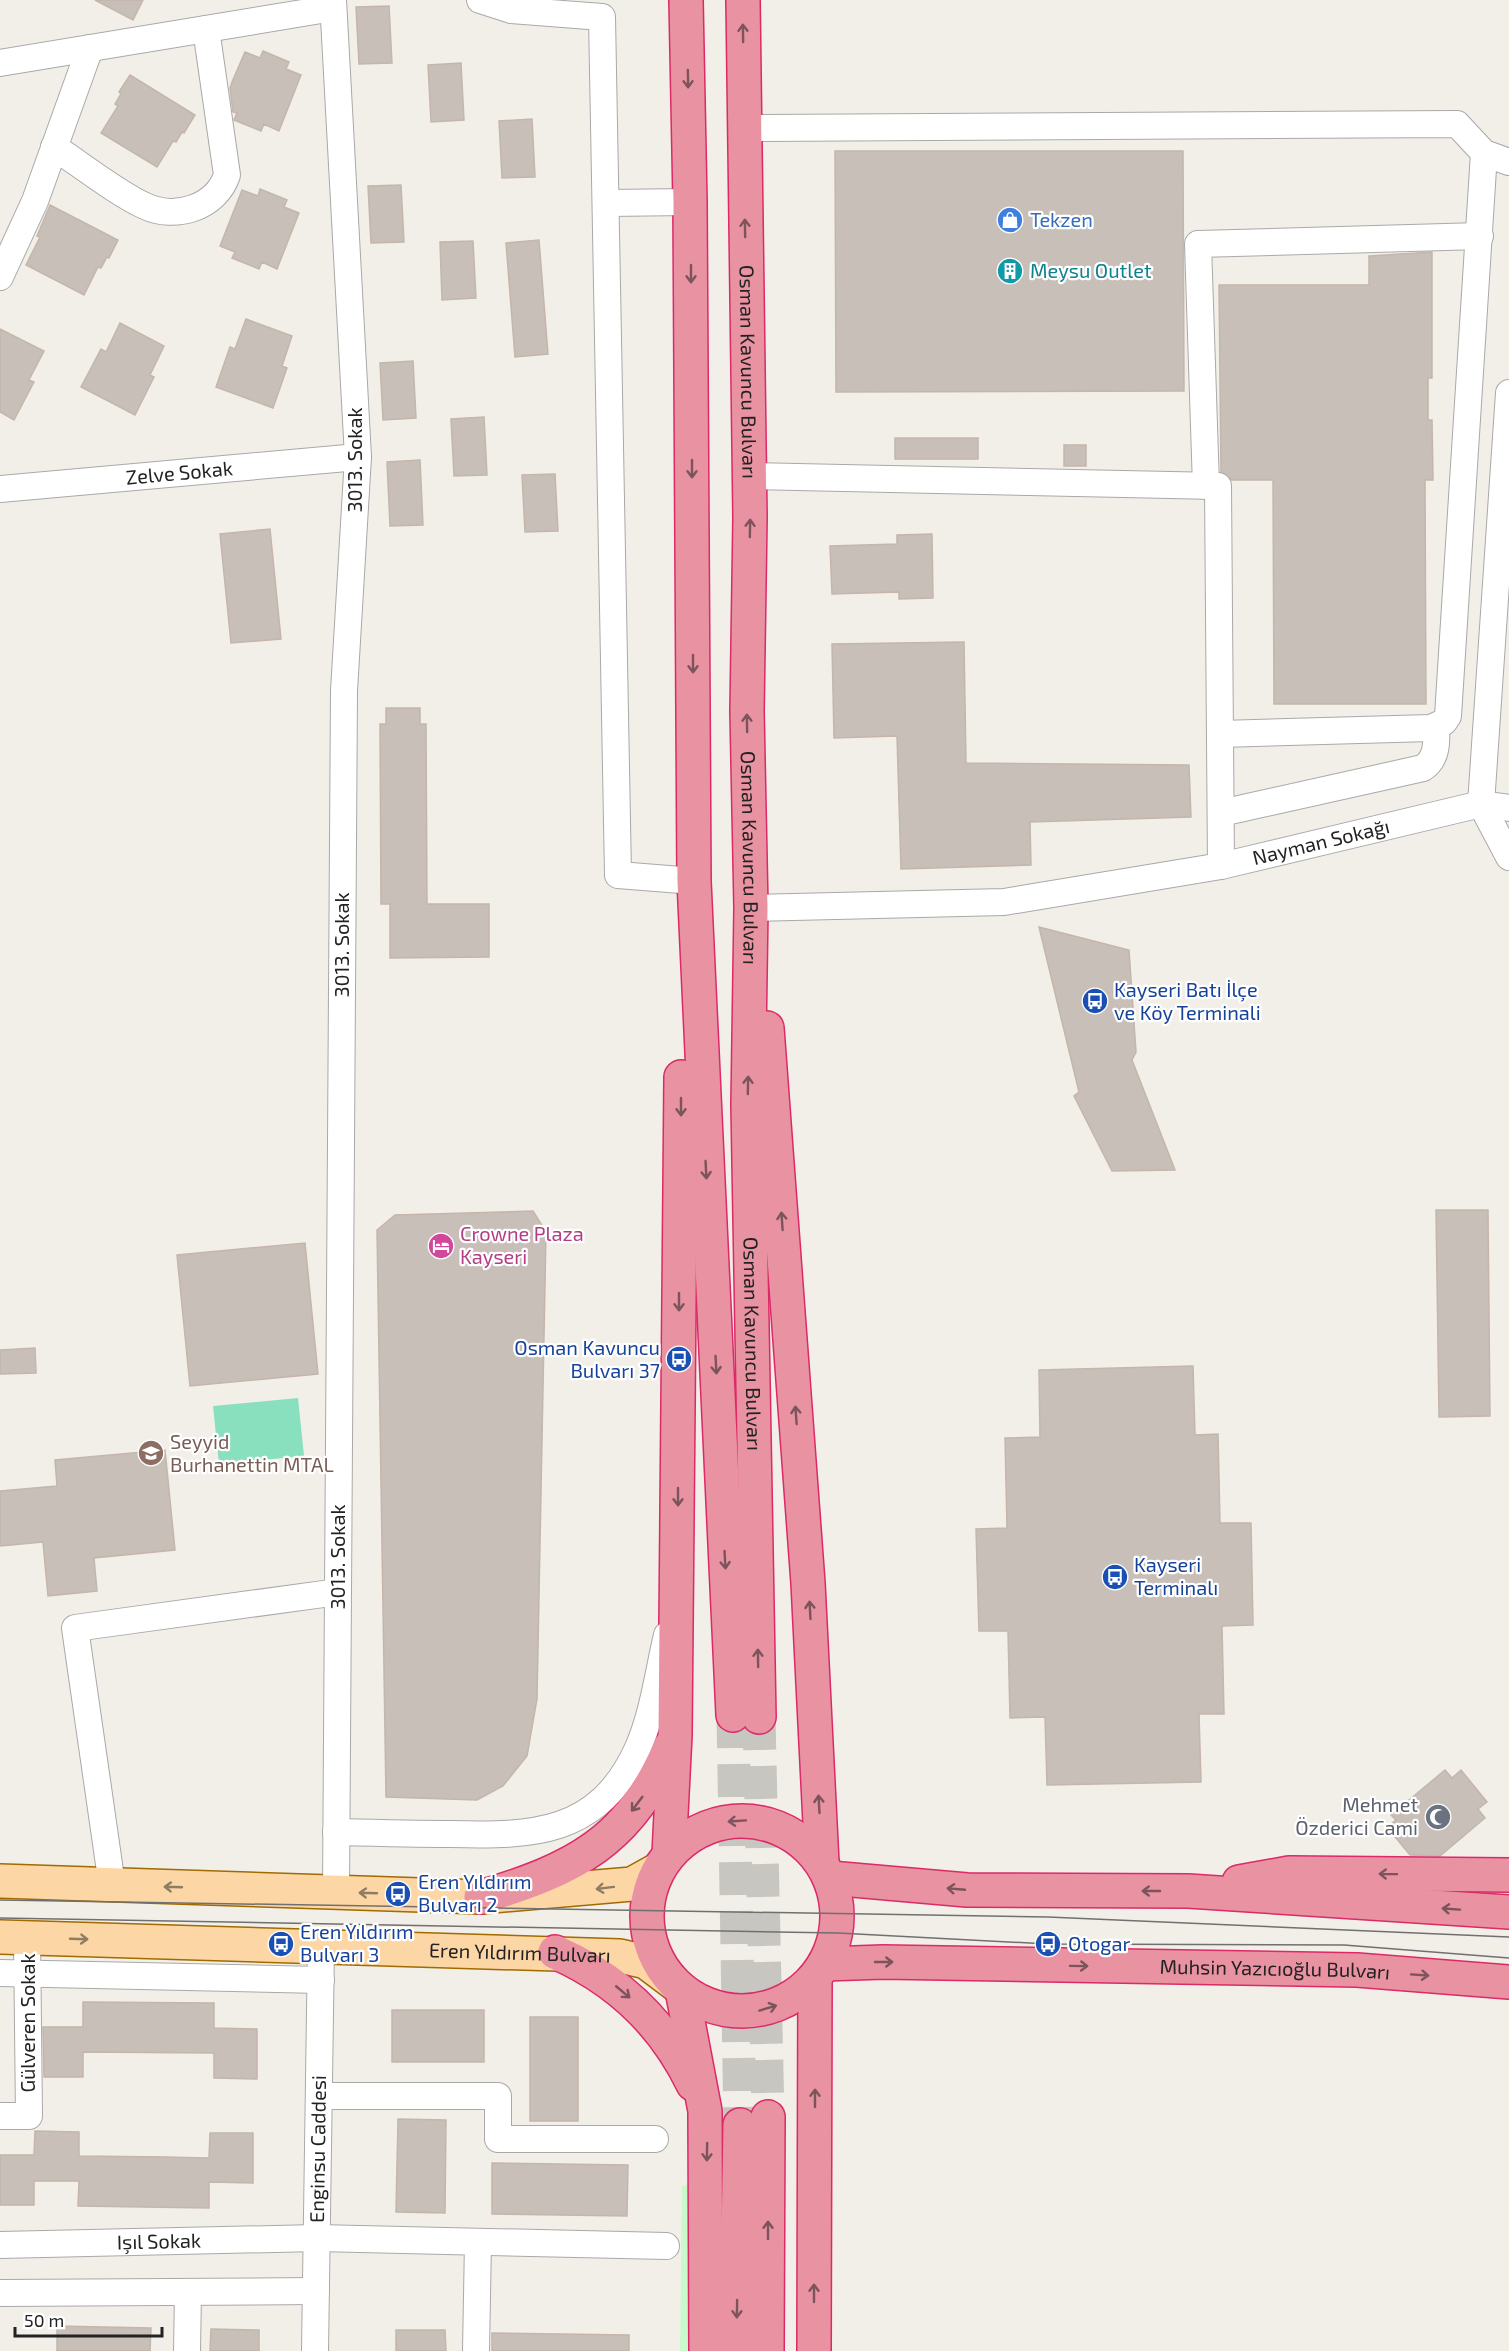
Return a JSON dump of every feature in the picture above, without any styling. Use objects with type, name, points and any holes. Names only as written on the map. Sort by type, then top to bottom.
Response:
[{"type":"highway","name":"Osman Kavuncu Bulvarı","points":[[686,0],[690,202],[694,881],[746,1716],[750,908],[747,711],[749,476],[743,0]]},
{"type":"highway","points":[[664,1862],[675,1735],[681,1029],[694,881]]},
{"type":"highway","points":[[750,908],[771,1069],[826,1871],[837,1904],[838,1933],[820,1971],[788,2001],[754,2012],[720,2009],[703,2004],[678,1987],[663,1970],[647,1929],[651,1885],[664,1862],[681,1842],[704,1828],[729,1821],[747,1820],[782,1829],[810,1849],[826,1871],[967,1890],[1188,1891],[1509,1912]]},
{"type":"highway","points":[[481,1897],[561,1869],[603,1843],[644,1795],[675,1735]]},
{"type":"highway","points":[[1188,1891],[1289,1873],[1509,1875]]},
{"type":"highway","points":[[555,1952],[615,1985],[646,2013],[674,2050],[705,2111]]},
{"type":"highway","name":"Muhsin Yazıcıoğlu Bulvarı","points":[[820,1971],[883,1962],[1357,1970],[1509,1982]]},
{"type":"highway","points":[[1168,1967],[1256,1985],[1509,2004]]},
{"type":"highway","points":[[814,2351],[820,1971]]},
{"type":"highway","points":[[678,1987],[705,2111],[706,2351]]},
{"type":"highway","points":[[736,2351],[754,2121],[767,2351]]},
{"type":"main road","points":[[0,1881],[481,1897],[632,1884],[664,1862]]},
{"type":"main road","name":"Eren Yıldırım Bulvarı","points":[[14,1937],[555,1952],[620,1956],[646,1962],[678,1987]]},
{"type":"street","points":[[480,0],[511,10],[602,17],[618,875],[694,881]]},
{"type":"street","points":[[0,63],[206,29],[333,4]]},
{"type":"street","name":"3013. Sokak","points":[[333,4],[358,457],[344,691],[336,1892]]},
{"type":"street","points":[[54,147],[144,206],[176,211],[210,200],[224,185],[227,176],[206,29]]},
{"type":"street","points":[[0,277],[11,225],[54,147],[90,48]]},
{"type":"street","points":[[744,128],[1457,124],[1484,153],[1509,162]]},
{"type":"street","points":[[1220,734],[1436,727],[1444,722],[1450,708],[1484,153]]},
{"type":"street","points":[[606,203],[690,202]]},
{"type":"street","points":[[1206,486],[1198,244],[1479,236]]},
{"type":"street","points":[[1509,393],[1480,804],[1509,857]]},
{"type":"street","name":"Zelve Sokak","points":[[0,489],[358,457]]},
{"type":"street","points":[[749,476],[1218,486],[1221,866]]},
{"type":"street","points":[[1221,813],[1423,768],[1432,760],[1435,753],[1436,727]]},
{"type":"street","points":[[1480,804],[1509,808]]},
{"type":"street","name":"Nayman Sokağı","points":[[750,908],[1005,902],[1221,866],[1480,804]]},
{"type":"street","points":[[336,1832],[513,1836],[554,1827],[592,1808],[619,1781],[637,1749],[677,1591]]},
{"type":"street","points":[[112,1885],[75,1628],[338,1592]]},
{"type":"street","name":"Gülveren Sokak","points":[[0,2116],[29,2116],[27,1974],[14,1937]]},
{"type":"street","name":"Enginsu Caddesi","points":[[315,2351],[321,1945]]},
{"type":"street","points":[[0,1973],[321,1980]]},
{"type":"street","points":[[319,2096],[498,2096],[498,2139],[655,2139]]},
{"type":"street","name":"Işıl Sokak","points":[[0,2246],[317,2238],[666,2246]]},
{"type":"street","points":[[476,2351],[478,2242]]},
{"type":"street","points":[[0,2293],[316,2291]]},
{"type":"street","points":[[187,2351],[188,2292]]},
{"type":"green space","points":[[298,1398],[304,1456],[219,1464],[213,1406]]},
{"type":"green space","points":[[695,2184],[692,2351],[680,2351],[682,2186]]},
{"type":"building","points":[[95,0],[143,0],[133,20]]},
{"type":"building","points":[[389,6],[392,63],[359,64],[356,7]]},
{"type":"building","points":[[263,51],[289,62],[286,69],[301,75],[279,131],[264,124],[261,131],[234,120],[237,113],[233,112],[230,88],[232,82],[245,52],[260,58]]},
{"type":"building","points":[[461,63],[464,120],[431,122],[428,65]]},
{"type":"building","points":[[130,75],[195,115],[184,133],[182,132],[176,142],[173,141],[157,167],[101,133],[118,106],[115,104],[121,94],[119,92]]},
{"type":"building","points":[[532,119],[535,177],[502,178],[499,121]]},
{"type":"building","name":"Meysu Outlet","points":[[835,151],[1183,151],[1184,391],[836,392]]},
{"type":"building","points":[[401,185],[404,242],[371,243],[368,186]]},
{"type":"building","points":[[260,189],[287,200],[284,207],[299,213],[277,269],[262,262],[259,269],[232,258],[235,252],[220,246],[242,190],[258,196]]},
{"type":"building","points":[[50,205],[118,240],[109,258],[107,257],[101,268],[98,267],[84,295],[26,265],[40,237],[37,236]]},
{"type":"building","points":[[539,240],[548,354],[515,357],[506,243]]},
{"type":"building","points":[[473,241],[476,298],[442,300],[440,242]]},
{"type":"building","points":[[1432,252],[1432,378],[1428,378],[1428,420],[1432,420],[1433,480],[1425,480],[1426,704],[1274,704],[1273,480],[1231,480],[1221,472],[1219,285],[1369,285],[1369,256]]},
{"type":"building","points":[[246,319],[292,336],[282,366],[287,368],[273,408],[216,387],[230,347],[235,349]]},
{"type":"building","points":[[120,323],[164,346],[150,375],[154,377],[135,415],[81,387],[101,349],[106,352]]},
{"type":"building","points":[[0,329],[44,351],[29,380],[34,382],[14,420],[0,412]]},
{"type":"building","points":[[413,361],[416,418],[383,420],[380,363]]},
{"type":"building","points":[[484,417],[487,475],[454,476],[451,419]]},
{"type":"building","points":[[895,438],[978,438],[978,459],[895,459]]},
{"type":"building","points":[[1064,445],[1086,445],[1086,466],[1064,466]]},
{"type":"building","points":[[420,460],[423,525],[390,526],[387,462]]},
{"type":"building","points":[[555,474],[558,531],[525,532],[522,475]]},
{"type":"building","points":[[270,529],[281,639],[231,643],[220,534]]},
{"type":"building","points":[[932,534],[933,598],[899,599],[899,592],[832,594],[830,546],[897,544],[897,535]]},
{"type":"building","points":[[964,642],[966,763],[1189,765],[1191,817],[1030,822],[1031,865],[901,869],[897,736],[834,738],[832,644]]},
{"type":"building","points":[[386,708],[420,708],[420,724],[426,724],[427,904],[489,904],[489,957],[390,958],[390,904],[381,904],[380,724],[386,724]]},
{"type":"building","name":"Kayseri Batı İlçe ve Köy Terminali","points":[[1039,927],[1129,950],[1136,1052],[1132,1060],[1175,1170],[1112,1171],[1074,1096],[1079,1092]]},
{"type":"building","points":[[1436,1210],[1488,1210],[1490,1416],[1439,1417]]},
{"type":"building","points":[[533,1211],[546,1232],[537,1699],[527,1756],[503,1786],[477,1800],[386,1797],[377,1230],[395,1215]]},
{"type":"building","points":[[305,1243],[318,1374],[190,1386],[177,1255]]},
{"type":"building","points":[[35,1348],[36,1373],[0,1374],[0,1350]]},
{"type":"building","name":"Kayseri Terminalı","points":[[1193,1366],[1195,1435],[1218,1434],[1220,1523],[1251,1523],[1253,1625],[1222,1626],[1224,1714],[1199,1714],[1201,1782],[1047,1785],[1045,1717],[1010,1718],[1008,1631],[979,1631],[976,1529],[1007,1528],[1005,1438],[1040,1437],[1039,1370]]},
{"type":"building","points":[[165,1450],[175,1550],[94,1558],[97,1591],[48,1596],[43,1542],[0,1546],[0,1491],[57,1486],[55,1460]]},
{"type":"building","name":"Mehmet Özderici Cami","points":[[1445,1770],[1452,1778],[1461,1770],[1487,1802],[1478,1809],[1485,1818],[1440,1856],[1410,1855],[1387,1827],[1396,1820],[1391,1815]]},
{"type":"building","points":[[83,2002],[214,2003],[214,2028],[257,2029],[257,2079],[214,2078],[214,2053],[83,2052],[83,2077],[44,2077],[43,2027],[83,2027]]},
{"type":"building","points":[[392,2010],[484,2010],[484,2062],[392,2062]]},
{"type":"building","points":[[530,2017],[578,2017],[578,2121],[530,2121]]},
{"type":"building","points":[[398,2119],[446,2120],[445,2213],[396,2212]]},
{"type":"building","points":[[35,2131],[79,2132],[79,2156],[209,2158],[210,2133],[253,2133],[253,2183],[209,2182],[209,2208],[78,2206],[79,2181],[34,2181],[34,2205],[0,2205],[0,2155],[34,2155]]},
{"type":"building","points":[[492,2163],[628,2165],[627,2216],[492,2214]]},
{"type":"building","points":[[57,2326],[151,2328],[150,2351],[57,2351]]},
{"type":"building","points":[[211,2329],[259,2330],[259,2351],[210,2351]]},
{"type":"building","points":[[396,2330],[445,2330],[446,2351],[396,2351]]},
{"type":"building","points":[[492,2333],[629,2335],[629,2351],[492,2351]]},
{"type":"tunnel","points":[[733,1715],[740,2125]]},
{"type":"tunnel","points":[[759,1717],[768,2117]]},
{"type":"tram line","points":[[0,1900],[1048,1917],[1509,1937]]},
{"type":"tram line","points":[[0,1918],[838,1933],[1048,1944],[1344,1945],[1509,1958]]},
{"type":"place","name":"Tekzen","points":[[1010,220]]},
{"type":"place","name":"Meysu Outlet","points":[[1010,271]]},
{"type":"place","name":"Kayseri Batı İlçe ve Köy Terminali","points":[[1095,1001]]},
{"type":"place","name":"Crowne Plaza Kayseri","points":[[441,1246]]},
{"type":"place","name":"Osman Kavuncu Bulvarı 37","points":[[679,1359]]},
{"type":"place","name":"Seyyid Burhanettin MTAL","points":[[151,1453]]},
{"type":"place","name":"Kayseri Terminalı","points":[[1115,1577]]},
{"type":"place","name":"Mehmet Özderici Cami","points":[[1438,1817]]},
{"type":"place","name":"Eren Yıldırım Bulvarı 2","points":[[398,1894]]},
{"type":"place","name":"Eren Yıldırım Bulvarı 3","points":[[281,1944]]},
{"type":"place","name":"Otogar","points":[[1048,1944]]}]
